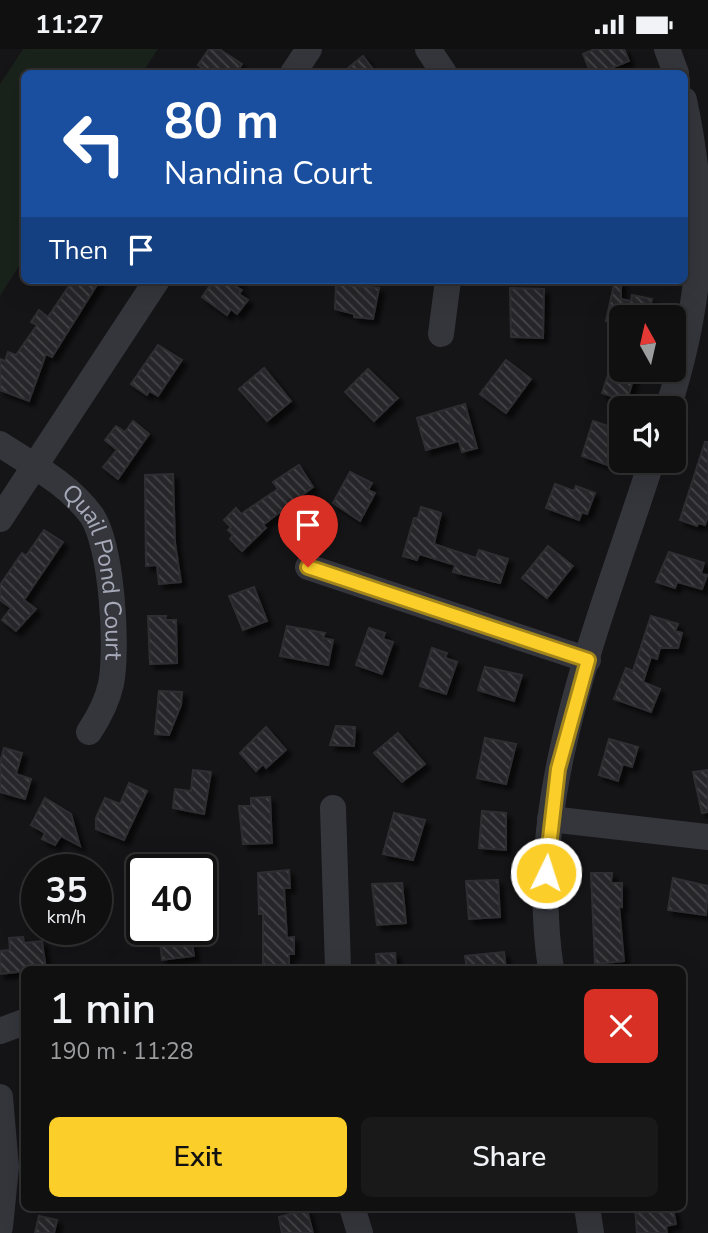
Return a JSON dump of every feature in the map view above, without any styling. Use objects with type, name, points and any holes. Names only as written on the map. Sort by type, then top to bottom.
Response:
[{"type":"street","points":[[295,70],[309,49]]},
{"type":"street","points":[[428,49],[442,70]]},
{"type":"street","points":[[667,49],[675,70]]},
{"type":"street","points":[[672,396],[702,315],[703,219],[700,171],[688,118]]},
{"type":"street","points":[[0,519],[154,284]]},
{"type":"street","points":[[441,334],[447,284]]},
{"type":"street","name":"Quail Pond Court","points":[[0,444],[75,495],[93,518],[108,559],[112,679],[99,716],[89,732]]},
{"type":"street","points":[[551,966],[546,873],[550,819],[558,769],[588,660],[648,473]]},
{"type":"street","points":[[308,567],[588,660]]},
{"type":"street","points":[[333,808],[333,880],[338,966]]},
{"type":"street","points":[[550,819],[708,837]]},
{"type":"street","points":[[0,1031],[21,1023]]},
{"type":"street","points":[[0,1097],[6,1167],[0,1227]]},
{"type":"street","points":[[353,1211],[360,1233]]},
{"type":"street","points":[[588,1211],[591,1233]]},
{"type":"shaded area","points":[[23,49],[158,49],[144,70],[21,70],[21,263],[0,296],[0,84]]},
{"type":"building","points":[[209,49],[219,49],[242,64],[238,70],[206,70],[198,65]]},
{"type":"building","points":[[595,49],[624,49],[629,61],[606,70],[590,70],[583,54]]},
{"type":"building","points":[[363,56],[374,70],[346,70]]},
{"type":"building","points":[[70,284],[98,284],[52,357],[46,354],[29,401],[0,390],[0,359],[5,361],[8,352],[16,355],[37,325],[31,322],[39,310],[48,317]]},
{"type":"building","points":[[211,284],[238,284],[236,287],[242,290],[239,294],[248,300],[237,314],[231,309],[227,315],[202,297]]},
{"type":"building","points":[[336,284],[379,288],[373,319],[354,317],[354,314],[335,309]]},
{"type":"building","points":[[614,284],[621,284],[621,299],[631,301],[632,295],[652,299],[650,305],[610,305]]},
{"type":"building","points":[[510,288],[544,289],[543,338],[511,337]]},
{"type":"building","points":[[158,345],[182,360],[158,396],[149,391],[147,395],[131,384]]},
{"type":"building","points":[[506,360],[531,379],[506,413],[480,394]]},
{"type":"building","points":[[264,368],[291,401],[267,421],[239,389]]},
{"type":"building","points":[[368,369],[398,398],[374,421],[345,392]]},
{"type":"building","points":[[609,372],[609,382],[632,382],[628,396],[602,393]]},
{"type":"building","points":[[465,404],[477,448],[462,452],[459,441],[426,450],[417,418]]},
{"type":"building","points":[[133,421],[149,434],[118,479],[103,467],[117,450],[105,440],[116,426],[125,432]]},
{"type":"building","points":[[593,421],[609,427],[607,465],[582,456]]},
{"type":"building","points":[[705,442],[708,442],[708,516],[705,525],[698,523],[697,526],[680,520]]},
{"type":"building","points":[[299,465],[313,487],[263,525],[266,528],[242,551],[230,539],[233,535],[228,530],[231,527],[224,520],[236,508],[241,514],[278,489],[273,482]]},
{"type":"building","points":[[350,472],[372,483],[368,490],[375,493],[360,521],[333,503]]},
{"type":"building","points":[[173,474],[175,543],[181,582],[159,584],[157,565],[146,566],[145,475]]},
{"type":"building","points":[[555,484],[574,491],[576,486],[595,493],[587,514],[582,512],[579,520],[546,508]]},
{"type":"building","points":[[421,507],[441,513],[434,544],[476,558],[479,550],[508,559],[500,583],[453,572],[455,565],[419,554],[417,560],[403,556],[414,518],[418,518]]},
{"type":"building","points":[[44,530],[63,542],[24,600],[36,609],[16,631],[2,620],[11,608],[0,600],[0,585],[22,553],[26,556]]},
{"type":"building","points":[[548,546],[573,566],[547,598],[522,578]]},
{"type":"building","points":[[669,552],[704,563],[701,574],[707,575],[702,589],[677,582],[675,588],[656,582]]},
{"type":"building","points":[[254,587],[267,621],[243,630],[229,596]]},
{"type":"building","points":[[148,616],[166,616],[165,620],[176,620],[177,663],[150,664]]},
{"type":"building","points":[[651,616],[678,624],[675,631],[682,633],[678,648],[660,648],[657,659],[651,657],[643,682],[660,689],[651,712],[614,699],[626,668],[633,671]]},
{"type":"building","points":[[287,626],[325,633],[323,638],[333,640],[328,665],[280,656]]},
{"type":"building","points":[[369,628],[385,633],[383,639],[393,642],[382,674],[356,665]]},
{"type":"building","points":[[432,648],[447,653],[445,658],[457,662],[446,694],[420,686]]},
{"type":"building","points":[[485,667],[522,675],[514,701],[478,690]]},
{"type":"building","points":[[159,691],[182,692],[181,705],[169,735],[155,734]]},
{"type":"building","points":[[336,726],[355,727],[354,746],[330,745]]},
{"type":"building","points":[[266,727],[286,750],[266,768],[263,764],[256,771],[240,753]]},
{"type":"building","points":[[398,733],[425,764],[402,782],[374,753]]},
{"type":"building","points":[[485,738],[516,744],[506,784],[477,778]]},
{"type":"building","points":[[609,739],[638,747],[632,767],[623,764],[618,781],[599,775]]},
{"type":"building","points":[[4,748],[22,753],[16,774],[31,779],[25,799],[0,792],[0,763]]},
{"type":"building","points":[[193,770],[211,772],[204,814],[173,808],[175,789],[191,791]]},
{"type":"building","points":[[708,770],[708,812],[702,813],[693,772]]},
{"type":"building","points":[[129,783],[147,791],[124,840],[96,829],[96,818],[105,798],[120,804]]},
{"type":"building","points":[[270,797],[272,843],[243,844],[239,806],[251,806],[251,798]]},
{"type":"building","points":[[45,798],[71,814],[80,846],[61,836],[55,845],[42,839],[45,833],[31,825]]},
{"type":"building","points":[[482,811],[506,813],[506,850],[479,848]]},
{"type":"building","points":[[394,813],[425,820],[413,860],[383,854]]},
{"type":"building","points":[[289,870],[290,888],[284,888],[287,938],[294,937],[294,954],[289,954],[289,966],[263,966],[263,914],[259,914],[258,873]]},
{"type":"building","points":[[591,873],[612,873],[611,883],[622,883],[622,907],[619,906],[624,961],[595,964]]},
{"type":"building","points":[[673,878],[708,886],[706,915],[668,910]]},
{"type":"building","points":[[498,880],[500,917],[469,919],[466,881]]},
{"type":"building","points":[[402,883],[406,923],[377,925],[372,884]]},
{"type":"building","points":[[21,937],[21,945],[43,945],[46,966],[21,966],[21,972],[0,974],[0,951],[10,950],[9,938]]},
{"type":"building","points":[[160,945],[192,945],[194,956],[162,960]]},
{"type":"building","points":[[504,952],[506,966],[467,966],[465,956]]},
{"type":"building","points":[[395,953],[396,966],[377,966],[376,954]]},
{"type":"building","points":[[307,1211],[313,1233],[282,1233],[279,1217]]},
{"type":"building","points":[[635,1211],[673,1211],[676,1224],[666,1226],[667,1233],[637,1233]]},
{"type":"building","points":[[39,1216],[57,1220],[54,1233],[35,1233]]},
{"type":"route","points":[[308,567],[588,660],[558,769],[550,819],[546,873]]}]
